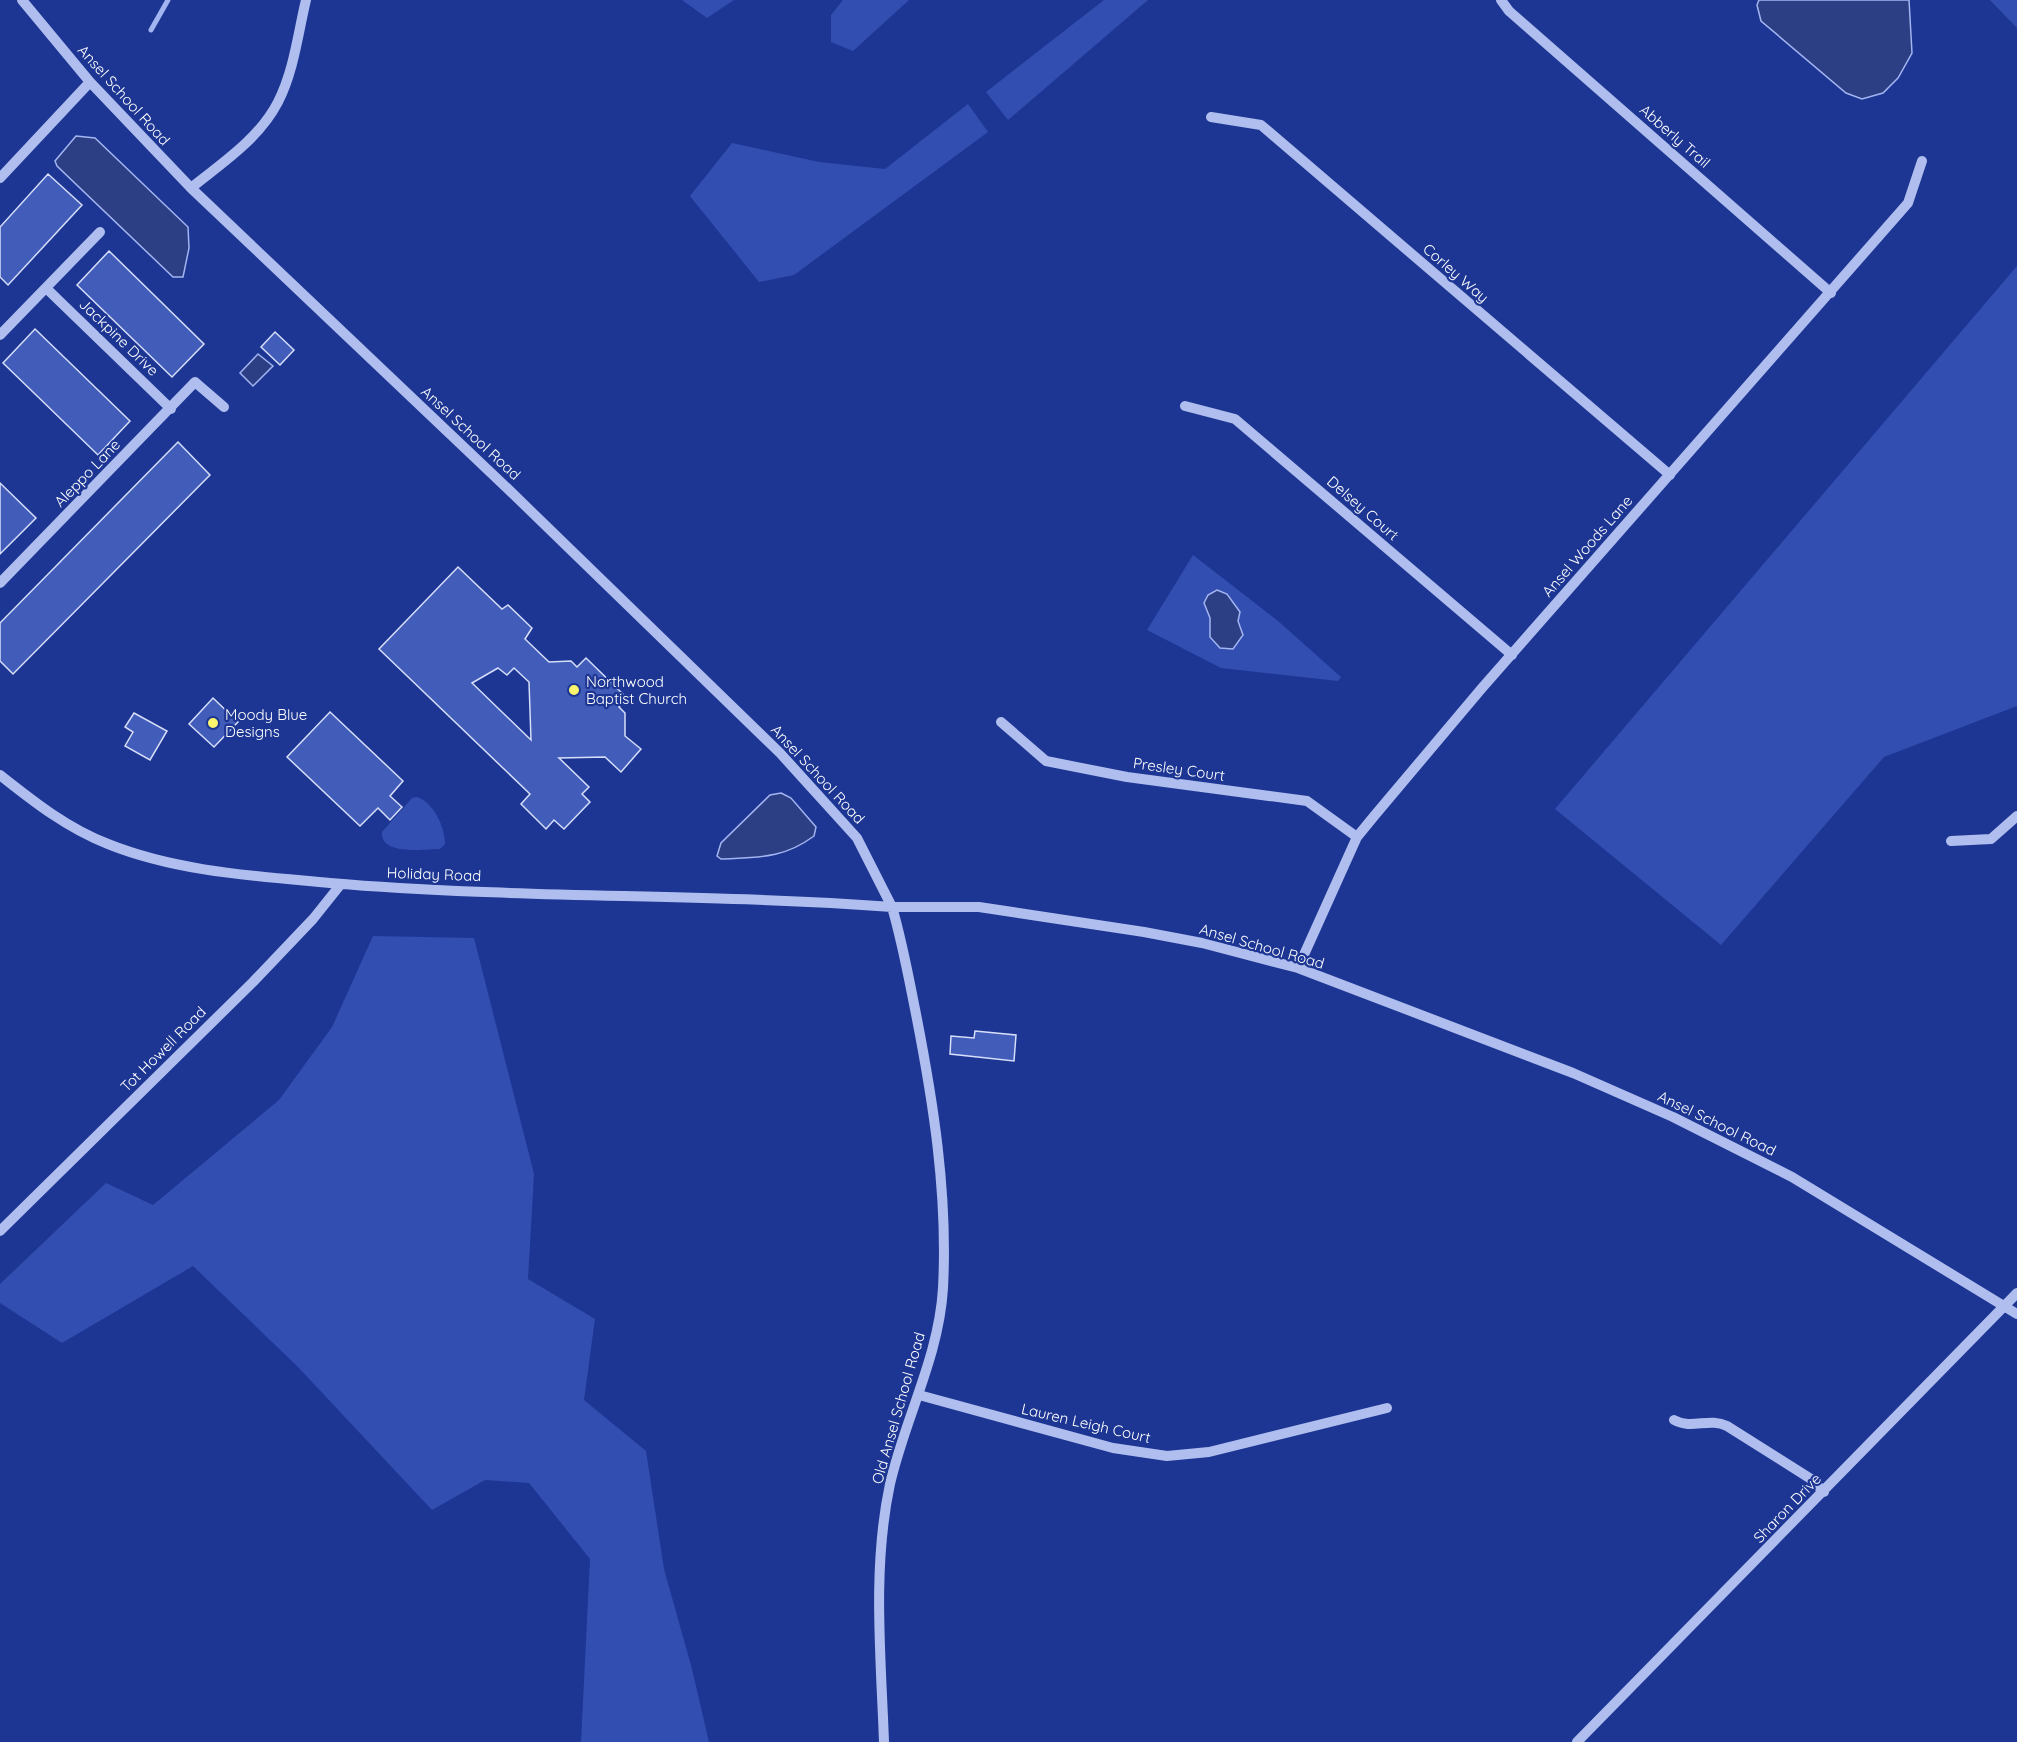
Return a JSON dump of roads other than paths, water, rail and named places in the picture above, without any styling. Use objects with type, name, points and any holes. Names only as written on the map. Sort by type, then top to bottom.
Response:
[{"type":"street","name":"Ansel School Road","points":[[22,0],[90,82],[190,188],[507,488],[780,753],[857,838],[892,907],[979,907],[1202,943],[1298,968],[1573,1073],[1673,1117],[1792,1178],[2017,1314]]},
{"type":"street","points":[[190,188],[248,142],[265,122],[278,101],[286,80],[306,0]]},
{"type":"street","name":"Abberly Trail","points":[[1501,0],[1509,11],[1831,293]]},
{"type":"street","points":[[0,178],[90,82]]},
{"type":"street","name":"Corley Way","points":[[1211,117],[1261,125],[1670,475]]},
{"type":"street","name":"Ansel Woods Lane","points":[[1298,968],[1357,837],[1512,655],[1908,203],[1922,161]]},
{"type":"street","points":[[0,335],[100,232]]},
{"type":"street","name":"Jackpine Drive","points":[[46,288],[171,409]]},
{"type":"street","name":"Aleppo Lane","points":[[0,583],[195,382],[224,407]]},
{"type":"street","name":"Delsey Court","points":[[1185,406],[1235,419],[1512,655]]},
{"type":"street","name":"Presley Court","points":[[1001,722],[1046,761],[1127,777],[1307,801],[1357,837]]},
{"type":"street","name":"Holiday Road","points":[[0,775],[43,809],[78,831],[140,855],[204,870],[341,884],[449,891],[637,895],[892,907]]},
{"type":"street","points":[[1951,841],[1991,839],[2017,816]]},
{"type":"street","name":"Tot Howell Road","points":[[0,1231],[253,982],[313,919],[341,884]]},
{"type":"street","name":"Old Ansel School Road","points":[[884,1742],[880,1620],[884,1524],[898,1452],[920,1395],[934,1345],[943,1288],[940,1176],[933,1099],[903,942],[892,907]]},
{"type":"street","name":"Sharon Drive","points":[[1577,1742],[2017,1293]]},
{"type":"street","name":"Lauren Leigh Court","points":[[920,1395],[1113,1448],[1167,1456],[1209,1452],[1387,1408]]},
{"type":"street","points":[[1674,1420],[1686,1424],[1712,1420],[1727,1426],[1811,1479],[1824,1492]]},
{"type":"waterway","points":[[151,30],[168,0]]},
{"type":"place","name":"Northwood Baptist Church","points":[[574,690]]},
{"type":"place","name":"Moody Blue Designs","points":[[213,723]]}]
